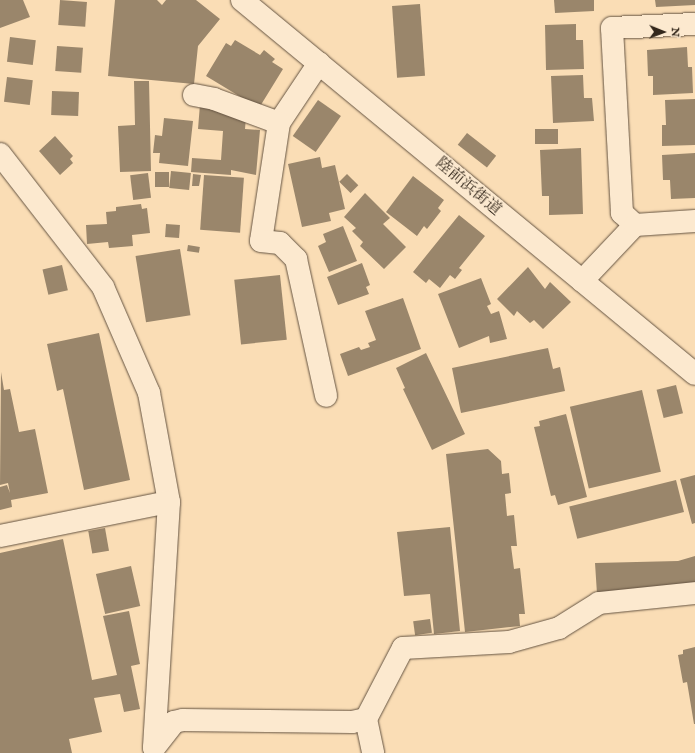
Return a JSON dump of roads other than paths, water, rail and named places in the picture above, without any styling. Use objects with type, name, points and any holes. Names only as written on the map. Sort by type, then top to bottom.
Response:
[{"type":"street","name":"陸前浜街道","points":[[242,0],[319,62],[695,374]]},
{"type":"street","points":[[635,225],[622,213],[612,28],[695,24]]},
{"type":"street","points":[[319,62],[279,123],[261,241],[280,243],[296,259],[326,396]]},
{"type":"street","points":[[194,95],[214,99],[279,123]]},
{"type":"street","points":[[0,154],[103,287],[149,393],[169,502],[156,751]]},
{"type":"street","points":[[582,281],[635,225],[695,221]]},
{"type":"street","points":[[0,536],[169,502]]},
{"type":"street","points":[[373,753],[366,719],[403,648],[508,642],[558,628],[599,603],[695,593]]},
{"type":"street","points":[[156,751],[174,722],[183,720],[352,722],[366,719]]}]
